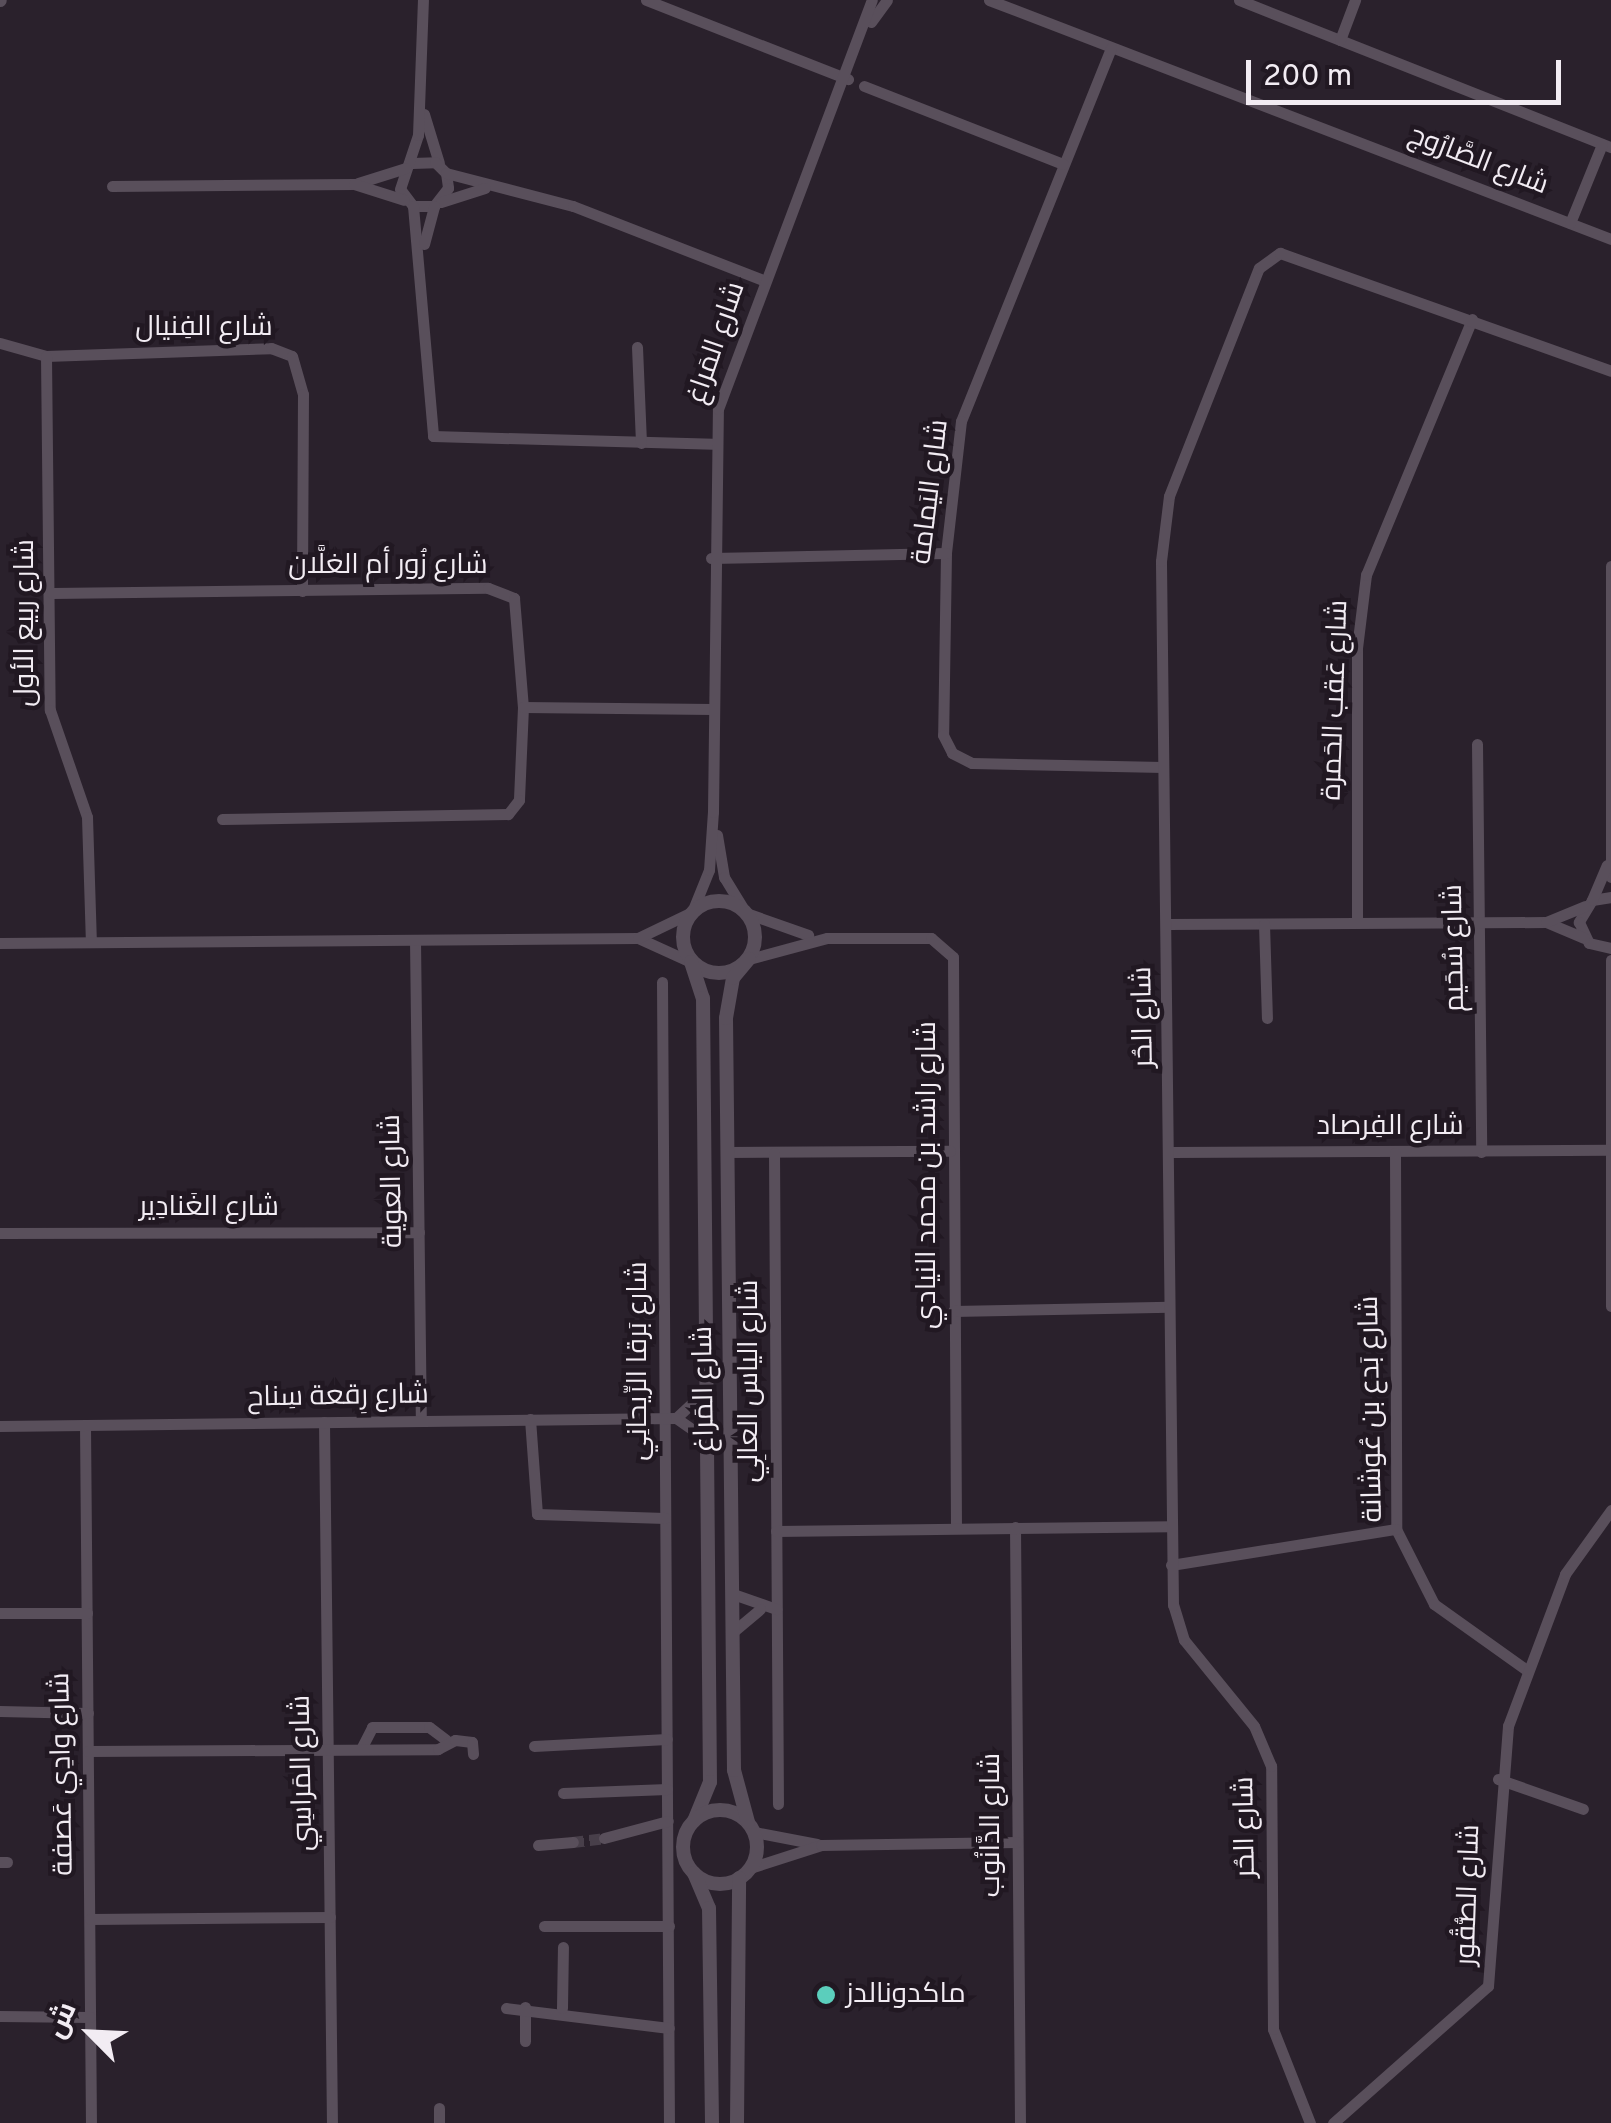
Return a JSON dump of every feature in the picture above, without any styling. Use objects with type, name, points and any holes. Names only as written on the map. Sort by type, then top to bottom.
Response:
[{"type":"street","points":[[423,0],[421,100],[409,166],[410,204],[423,248],[433,436],[713,444]]},
{"type":"street","points":[[646,0],[848,79]]},
{"type":"street","name":"شارع المَراغ","points":[[692,912],[709,870],[714,812],[713,444],[765,280],[848,79],[872,0]]},
{"type":"street","name":"شارع المَراغ","points":[[866,30],[887,0]]},
{"type":"street","name":"شارع الصَّارُوج","points":[[989,0],[1611,239]]},
{"type":"street","points":[[1239,0],[1606,145],[1570,223]]},
{"type":"street","points":[[1340,40],[1356,0]]},
{"type":"street","name":"شارع اليَمامة","points":[[1111,48],[961,421],[946,553],[943,735],[952,754],[972,763],[1163,766]]},
{"type":"street","points":[[864,86],[1062,164]]},
{"type":"street","points":[[421,100],[444,170],[438,204],[423,248]]},
{"type":"street","points":[[112,186],[354,184],[409,166],[444,170],[494,188],[573,206],[765,280]]},
{"type":"street","points":[[354,184],[410,204],[438,204],[494,188]]},
{"type":"street","name":"شارع الحُر","points":[[1310,2123],[1272,2030],[1271,1766],[1254,1726],[1184,1640],[1171,1564],[1172,1152],[1163,766],[1169,496],[1185,438],[1264,261],[1289,253],[1611,371]]},
{"type":"street","name":"شارع عَقب الحَمرة","points":[[1357,923],[1357,648],[1366,575],[1472,319]]},
{"type":"street","name":"شارع الفِنيال","points":[[0,343],[46,356],[271,348],[292,356],[303,394],[302,591]]},
{"type":"street","points":[[638,347],[642,443]]},
{"type":"street","name":"شارع ربيع الأول","points":[[46,356],[52,593],[50,710],[87,817],[91,942]]},
{"type":"street","points":[[711,558],[946,553]]},
{"type":"street","points":[[1611,566],[1609,871],[1588,903],[1589,943],[1610,963],[1611,1306]]},
{"type":"street","name":"شارع زُور أم الغلَّان","points":[[52,593],[504,590],[520,616],[523,708],[519,800],[508,814],[222,819]]},
{"type":"street","points":[[523,708],[712,710]]},
{"type":"street","name":"شارع سُحَيم","points":[[1478,744],[1481,1152]]},
{"type":"street","name":"شارع المَراغ","points":[[714,812],[724,877],[746,913]]},
{"type":"street","points":[[1167,924],[1546,922],[1611,896]]},
{"type":"street","points":[[0,943],[638,938],[714,974],[749,959],[754,927],[746,913],[720,900],[638,938]]},
{"type":"street","points":[[691,962],[682,937],[692,912]]},
{"type":"street","name":"شارع راشد بن محمد النيادي","points":[[746,913],[776,930],[827,938],[932,938],[954,957],[950,1152],[956,1527]]},
{"type":"street","points":[[1546,922],[1589,943],[1611,948]]},
{"type":"street","points":[[1264,924],[1268,1018]]},
{"type":"street","name":"شارع راشد بن محمد النيادي","points":[[749,959],[827,938]]},
{"type":"street","name":"شارع العوية","points":[[415,940],[421,1420]]},
{"type":"street","name":"شارع المَراغ","points":[[749,959],[734,978],[726,1018],[734,1770],[751,1827]]},
{"type":"street","name":"شارع المَراغ","points":[[691,962],[703,998],[710,1782],[694,1821]]},
{"type":"street","name":"شارع بَرقا الرِّيحانِي","points":[[662,982],[670,1418],[665,1518],[669,2123]]},
{"type":"street","name":"شارع الفِرصاد","points":[[1172,1152],[1608,1150]]},
{"type":"street","points":[[727,1152],[950,1152]]},
{"type":"street","name":"شارع بَدع بن عُوشانة","points":[[1395,1152],[1396,1529],[1434,1604],[1525,1668]]},
{"type":"street","name":"شارع الياس العالِي","points":[[774,1154],[778,1804]]},
{"type":"street","name":"شارع الغَنادِير","points":[[0,1234],[419,1232]]},
{"type":"street","points":[[952,1311],[1169,1306]]},
{"type":"street","points":[[705,1391],[670,1418],[707,1440]]},
{"type":"street","name":"شارع رِقعة سِناح","points":[[0,1426],[670,1418]]},
{"type":"street","points":[[530,1419],[537,1514],[665,1518]]},
{"type":"street","name":"شارع المَراسِي","points":[[324,1422],[332,2123]]},
{"type":"street","name":"شارع وادِي عَصفة","points":[[86,1425],[92,2123]]},
{"type":"street","name":"شارع الصُّقُور","points":[[1333,2123],[1488,1986],[1498,1779],[1525,1668],[1566,1574],[1611,1510]]},
{"type":"street","points":[[776,1530],[1171,1526]]},
{"type":"street","name":"شارع الدَّانُوب","points":[[1015,1527],[1020,2123]]},
{"type":"street","points":[[1171,1564],[1396,1529]]},
{"type":"street","points":[[733,1594],[760,1610]]},
{"type":"street","points":[[734,1630],[760,1610],[776,1609]]},
{"type":"street","points":[[0,1613],[87,1613]]},
{"type":"street","points":[[0,1711],[88,1713]]},
{"type":"street","points":[[362,1747],[372,1727],[430,1727],[446,1740],[472,1742],[473,1754]]},
{"type":"street","points":[[88,1752],[438,1749],[446,1740]]},
{"type":"street","points":[[534,1746],[667,1740]]},
{"type":"street","points":[[1498,1779],[1584,1810]]},
{"type":"street","points":[[563,1793],[667,1789]]},
{"type":"street","points":[[712,2123],[710,1908],[684,1841],[694,1821],[715,1810],[751,1827],[821,1845],[1017,1842]]},
{"type":"street","points":[[604,1838],[668,1821]]},
{"type":"street","points":[[737,2123],[745,1873],[751,1827]]},
{"type":"street","points":[[538,1845],[574,1842]]},
{"type":"street","points":[[694,1872],[715,1883],[821,1845]]},
{"type":"street","points":[[90,1919],[330,1917]]},
{"type":"street","points":[[544,1926],[669,1926]]},
{"type":"street","points":[[562,1947],[562,2008]]},
{"type":"street","points":[[525,2007],[525,2041]]},
{"type":"street","points":[[506,2008],[562,2008],[669,2028]]},
{"type":"street","points":[[0,2016],[90,2016]]},
{"type":"street","points":[[439,2108],[440,2123]]},
{"type":"tunnel","points":[[573,1842],[604,1838]]},
{"type":"place","name":"ماكدونالدز","points":[[826,1995]]}]
